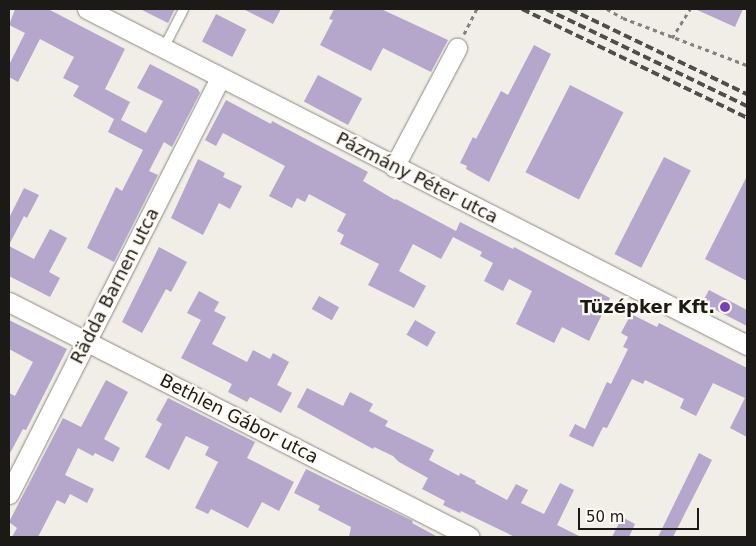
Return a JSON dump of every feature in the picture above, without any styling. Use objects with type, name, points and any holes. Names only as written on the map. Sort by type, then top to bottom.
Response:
[{"type":"street","name":"Pázmány Péter utca","points":[[86,9],[394,167],[678,304],[747,345]]},
{"type":"street","points":[[394,167],[457,48]]},
{"type":"street","name":"Rädda Barnen utca","points":[[9,494],[88,342],[220,78]]},
{"type":"street","name":"Bethlen Gábor utca","points":[[9,302],[470,537]]},
{"type":"lane","points":[[163,48],[183,9]]},
{"type":"path","points":[[607,9],[623,18],[672,38],[747,64]]},
{"type":"path","points":[[672,38],[690,9]]},
{"type":"path","points":[[457,48],[476,11]]},
{"type":"building","points":[[15,9],[48,9],[125,49],[105,89],[130,102],[121,120],[146,133],[163,101],[137,88],[150,64],[198,89],[200,93],[172,147],[164,142],[149,171],[158,175],[114,262],[87,248],[116,187],[122,191],[143,150],[108,132],[114,119],[73,96],[79,86],[63,78],[74,57],[40,39],[18,82],[9,77],[9,65],[25,33],[9,25]]},
{"type":"building","points":[[140,9],[175,9],[168,23]]},
{"type":"building","points":[[243,9],[281,9],[273,24]]},
{"type":"building","points":[[334,9],[381,9],[448,40],[431,72],[383,48],[371,71],[320,45],[333,20],[329,19]]},
{"type":"building","points":[[695,9],[743,9],[735,27]]},
{"type":"building","points":[[216,14],[246,29],[232,57],[202,42]]},
{"type":"building","points":[[534,45],[551,54],[489,182],[466,169],[467,166],[460,163],[473,137],[476,139],[501,91],[508,95]]},
{"type":"building","points":[[318,75],[362,98],[348,125],[304,101]]},
{"type":"building","points":[[570,85],[623,112],[579,200],[526,172]]},
{"type":"building","points":[[226,100],[271,124],[272,121],[368,172],[363,181],[395,200],[456,231],[460,222],[513,249],[514,247],[610,298],[589,341],[562,327],[554,343],[516,324],[532,291],[509,279],[503,291],[484,281],[493,263],[480,256],[482,252],[453,237],[441,259],[413,244],[399,271],[426,286],[414,308],[368,285],[379,264],[340,244],[344,235],[337,231],[346,214],[309,194],[305,202],[297,198],[292,208],[269,196],[285,166],[223,133],[216,146],[205,140]]},
{"type":"building","points":[[664,157],[691,171],[641,268],[615,254]]},
{"type":"building","points":[[198,159],[225,173],[223,177],[242,186],[230,209],[219,203],[203,235],[171,218]]},
{"type":"building","points":[[747,176],[747,281],[705,259]]},
{"type":"building","points":[[24,188],[39,195],[27,218],[24,216],[9,245],[9,218]]},
{"type":"building","points":[[50,229],[67,238],[49,272],[60,278],[50,297],[9,276],[9,246],[34,259]]},
{"type":"building","points":[[159,247],[187,262],[171,292],[166,289],[142,333],[122,322]]},
{"type":"building","name":"Tüzépker Kft.","points":[[709,290],[747,310],[747,326],[702,303]]},
{"type":"building","points":[[199,291],[219,302],[214,311],[226,317],[212,344],[247,362],[253,350],[270,359],[273,353],[289,362],[277,385],[292,393],[281,413],[250,397],[247,402],[228,392],[232,384],[181,358],[201,320],[187,313]]},
{"type":"building","points":[[319,296],[339,307],[332,320],[312,309]]},
{"type":"building","points":[[631,314],[657,327],[659,323],[747,368],[747,437],[730,428],[745,398],[713,383],[696,416],[680,408],[684,399],[645,380],[643,384],[632,379],[607,428],[603,427],[593,447],[569,436],[575,424],[585,429],[607,382],[611,384],[628,349],[623,347],[628,337],[621,333]]},
{"type":"building","points":[[9,320],[67,349],[26,430],[23,429],[9,455],[9,393],[15,396],[33,362],[9,349]]},
{"type":"building","points":[[415,320],[436,332],[427,347],[406,335]]},
{"type":"building","points":[[106,380],[128,392],[104,439],[120,448],[113,462],[95,453],[93,456],[78,448],[65,475],[94,489],[87,503],[70,494],[65,504],[57,500],[38,537],[12,537],[17,528],[9,522],[63,418],[81,427]]},
{"type":"building","points":[[307,388],[343,406],[350,392],[373,404],[369,411],[388,421],[385,426],[434,450],[429,460],[459,476],[460,473],[476,481],[475,483],[507,500],[516,484],[528,490],[521,503],[544,514],[560,483],[574,490],[557,525],[581,537],[515,537],[461,511],[460,513],[443,505],[445,501],[422,489],[428,478],[399,462],[393,456],[374,447],[373,449],[297,407]]},
{"type":"building","points":[[168,398],[255,442],[247,458],[294,482],[279,511],[262,502],[248,528],[211,509],[208,514],[195,508],[218,462],[205,455],[209,447],[186,436],[169,470],[145,457],[162,424],[156,420]]},
{"type":"building","points":[[699,453],[712,460],[673,537],[658,537]]},
{"type":"building","points":[[306,469],[413,521],[412,523],[438,537],[349,537],[351,527],[318,510],[320,506],[294,493]]},
{"type":"building","points":[[622,517],[635,524],[629,537],[612,537]]},
{"type":"railway","points":[[522,9],[747,118]]},
{"type":"railway","points":[[546,9],[747,106]]},
{"type":"railway","points":[[570,9],[747,94]]},
{"type":"place","name":"Tüzépker Kft.","points":[[725,307]]}]
